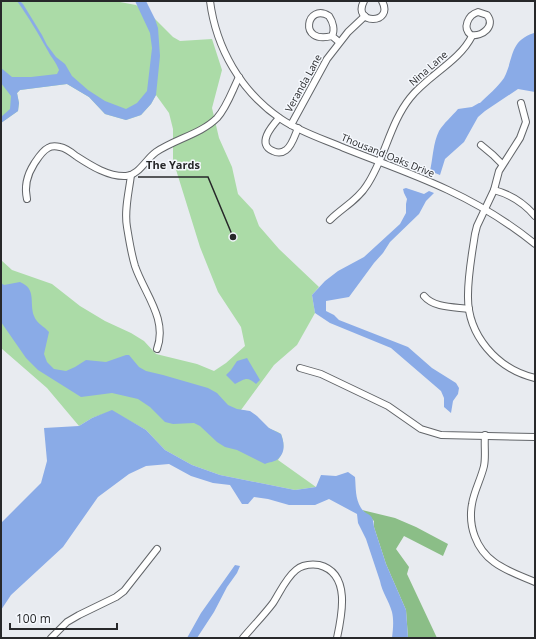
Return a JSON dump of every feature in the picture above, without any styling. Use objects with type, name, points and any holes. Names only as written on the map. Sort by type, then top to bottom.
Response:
[{"type":"street","name":"Thousand Oaks Drive","points":[[210,1],[215,27],[227,59],[239,77],[256,97],[279,118],[298,128],[448,190],[506,223],[535,244]]},
{"type":"street","points":[[364,1],[361,8],[364,16],[371,19],[379,18],[384,10],[382,1]]},
{"type":"street","points":[[478,12],[487,15],[490,21],[488,28],[478,36],[472,36],[468,34],[467,27],[467,22],[470,16],[478,12]]},
{"type":"street","points":[[332,36],[334,30],[333,23],[329,16],[320,14],[310,18],[308,26],[312,33],[320,37],[332,36],[340,42]]},
{"type":"street","name":"Veranda Lane","points":[[291,125],[301,109],[318,74],[340,42],[364,16]]},
{"type":"street","name":"Nina Lane","points":[[330,220],[361,194],[368,184],[380,162],[401,112],[409,99],[416,90],[465,48],[472,36]]},
{"type":"street","points":[[27,199],[25,188],[29,172],[43,152],[48,148],[54,146],[65,148],[84,162],[104,172],[125,176],[131,175],[159,150],[211,123],[224,108],[239,77]]},
{"type":"street","points":[[521,103],[526,122],[520,138],[502,164],[494,190],[478,221],[474,234],[468,294],[469,309],[475,331],[488,351],[509,367],[522,374],[535,378]]},
{"type":"street","points":[[279,118],[267,135],[265,142],[268,148],[275,152],[286,150],[298,128]]},
{"type":"street","points":[[481,145],[502,164]]},
{"type":"street","points":[[131,175],[126,213],[127,226],[135,266],[159,320],[161,335],[157,349]]},
{"type":"street","points":[[494,190],[510,196],[535,216]]},
{"type":"street","points":[[424,296],[426,299],[438,304],[469,309]]},
{"type":"street","points":[[300,368],[321,374],[388,406],[421,429],[441,435],[535,437]]},
{"type":"street","points":[[485,436],[484,466],[472,504],[472,524],[475,538],[482,550],[493,562],[509,571],[535,582]]},
{"type":"street","points":[[51,638],[67,622],[116,597],[124,591],[157,549]]},
{"type":"street","points":[[243,638],[265,613],[291,575],[301,567],[315,565],[321,566],[332,573],[339,584],[343,605],[337,638]]},
{"type":"green space","points":[[1,1],[118,1],[136,5],[155,19],[173,37],[180,41],[212,39],[222,70],[212,108],[219,138],[232,167],[238,194],[253,210],[259,226],[279,249],[319,287],[312,295],[315,313],[297,345],[274,365],[241,410],[250,412],[267,427],[281,434],[283,447],[282,454],[278,460],[316,487],[295,490],[220,475],[192,465],[165,450],[146,430],[112,411],[92,418],[79,426],[47,388],[1,348],[1,260],[12,270],[52,284],[80,306],[144,341],[156,354],[197,364],[214,371],[226,363],[245,346],[241,327],[218,292],[200,247],[173,160],[173,129],[169,113],[156,95],[151,104],[141,115],[126,120],[105,114],[89,97],[67,84],[20,90],[17,93],[19,103],[18,111],[1,123]]},
{"type":"green space","points":[[362,510],[395,518],[448,544],[443,556],[404,536],[396,549],[409,567],[407,574],[437,638],[408,638],[406,610],[386,564],[374,527],[374,521]]},
{"type":"water","points":[[17,1],[20,1],[23,4],[47,45],[56,57],[65,64],[72,76],[88,90],[105,101],[126,109],[137,103],[147,91],[152,48],[150,33],[135,1],[146,1],[158,28],[160,56],[156,95],[151,104],[141,115],[126,120],[105,114],[89,97],[67,84],[20,90],[17,93],[19,103],[18,111],[1,123],[1,117],[10,109],[11,96],[1,83],[1,68],[12,77],[31,77],[57,74],[59,70]]},
{"type":"water","points":[[534,33],[535,92],[518,89],[485,111],[478,117],[464,142],[445,159],[440,175],[430,171],[435,140],[441,128],[458,109],[472,107],[480,103],[496,88],[504,78],[516,46],[526,36]]},
{"type":"water","points":[[406,188],[424,194],[429,191],[434,193],[426,201],[419,214],[390,242],[349,297],[326,301],[326,311],[334,315],[339,320],[408,347],[432,368],[456,383],[459,388],[458,394],[453,401],[451,413],[444,407],[444,398],[441,391],[391,348],[330,323],[315,313],[312,295],[325,281],[338,271],[364,257],[400,224],[406,213],[407,199],[403,189]]},
{"type":"water","points":[[20,282],[29,288],[31,292],[35,319],[49,332],[44,354],[47,362],[54,369],[66,371],[86,360],[106,362],[129,355],[139,367],[146,371],[208,388],[217,393],[228,405],[237,409],[250,411],[269,428],[281,434],[284,447],[281,456],[275,461],[265,464],[237,450],[225,447],[217,442],[200,426],[194,423],[173,424],[165,422],[150,407],[138,399],[112,393],[81,397],[38,370],[26,358],[1,322],[1,283],[4,285]]},
{"type":"water","points":[[247,358],[260,380],[256,384],[246,379],[235,384],[226,375],[237,361]]},
{"type":"water","points":[[112,410],[146,430],[165,450],[192,465],[220,475],[295,490],[316,487],[321,475],[336,476],[348,472],[355,477],[356,493],[359,504],[363,511],[371,516],[386,564],[406,610],[408,638],[392,638],[392,612],[382,589],[366,539],[358,523],[357,514],[329,499],[315,505],[289,505],[254,497],[248,504],[242,504],[230,485],[213,483],[191,476],[169,464],[146,466],[129,474],[98,497],[63,547],[11,595],[1,610],[1,523],[41,483],[47,461],[44,428],[79,426],[92,418]]},
{"type":"water","points":[[235,565],[240,566],[237,573],[197,638],[187,638],[201,613]]},
{"type":"place","name":"The Yards","points":[[233,237]]}]
